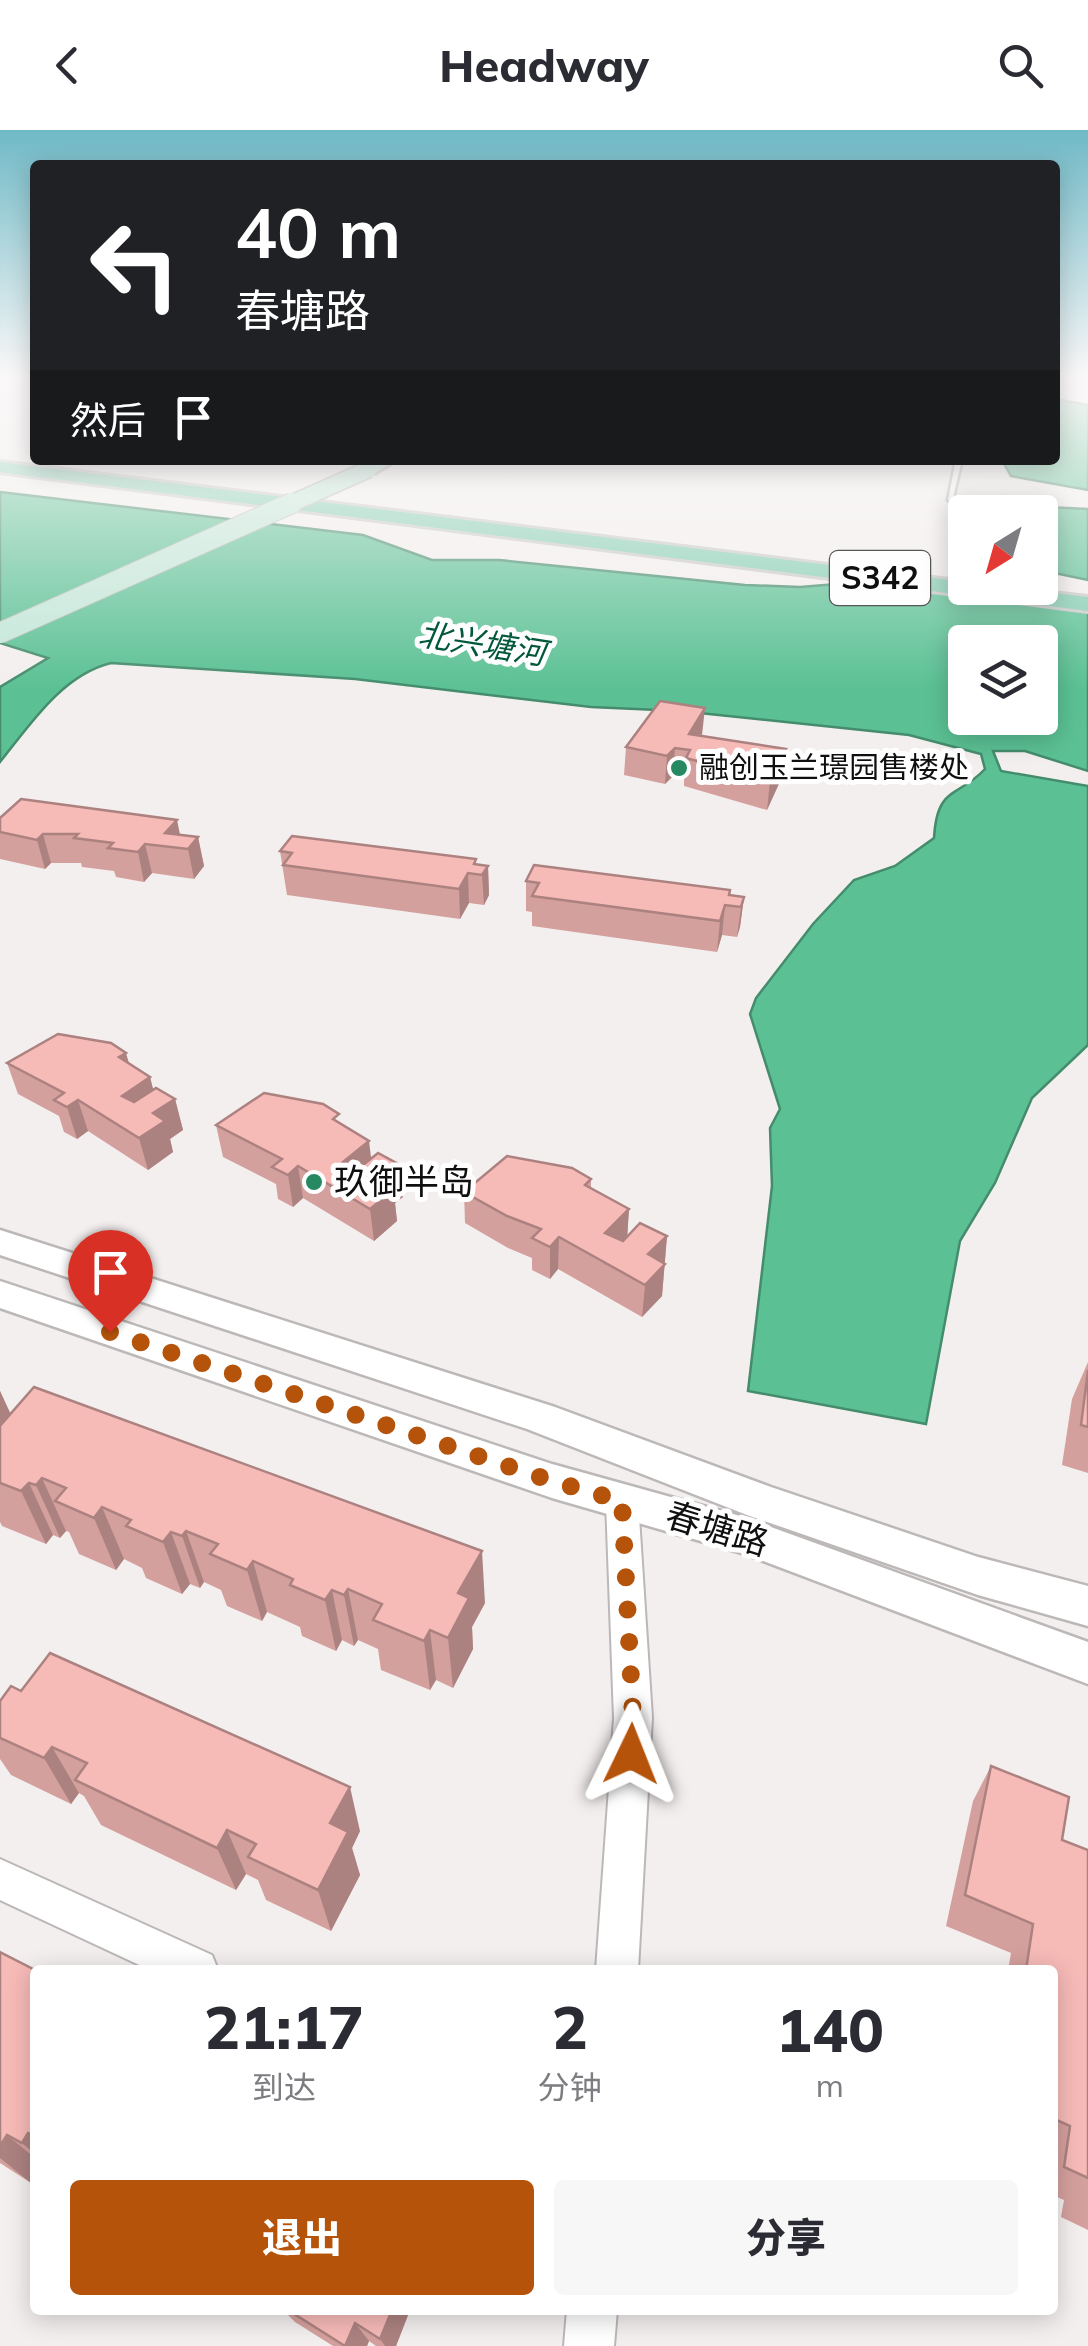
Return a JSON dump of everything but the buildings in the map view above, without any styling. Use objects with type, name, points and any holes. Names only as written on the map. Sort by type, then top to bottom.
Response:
[{"type":"main road","name":"S342","points":[[115,481],[1088,604]]},
{"type":"main road","name":"S342","points":[[225,481],[948,572]]},
{"type":"main road","points":[[0,618],[323,481]]},
{"type":"main road","points":[[0,632],[326,481]]},
{"type":"main road","points":[[1058,585],[1088,589]]},
{"type":"street","name":"春塘路","points":[[0,1242],[541,1418],[754,1519],[974,1596],[1088,1663]]},
{"type":"street","name":"春塘路","points":[[0,1294],[552,1481],[622,1501],[754,1519]]},
{"type":"street","points":[[617,1965],[633,1718],[622,1501]]},
{"type":"street","name":"春塘路","points":[[974,1596],[1088,1606]]},
{"type":"street","points":[[0,1879],[186,1965]]},
{"type":"street","points":[[589,2346],[592,2315]]},
{"type":"water","points":[[1041,481],[1088,481],[1088,490]]},
{"type":"water","name":"北兴塘河","points":[[0,492],[363,535],[432,560],[499,560],[745,585],[800,587],[849,583],[948,594],[948,605],[1058,605],[1058,594],[1088,598],[1088,771],[1025,751],[993,751],[1001,771],[1088,786],[1088,1045],[1032,1098],[995,1183],[960,1241],[926,1424],[748,1391],[772,1186],[770,1128],[780,1109],[750,1014],[756,998],[813,924],[854,880],[895,866],[934,838],[944,801],[985,769],[981,754],[909,735],[680,711],[591,707],[355,679],[111,663],[93,669],[62,690],[0,762],[0,687],[48,658],[0,643]]},
{"type":"water","points":[[1058,508],[1088,509],[1088,580],[1058,574]]},
{"type":"place","name":"融创玉兰璟园售楼处","points":[[679,768]]},
{"type":"place","name":"玖御半岛","points":[[314,1182]]},
{"type":"route","points":[[110,1332],[622,1501],[633,1718],[631,1754]]}]
